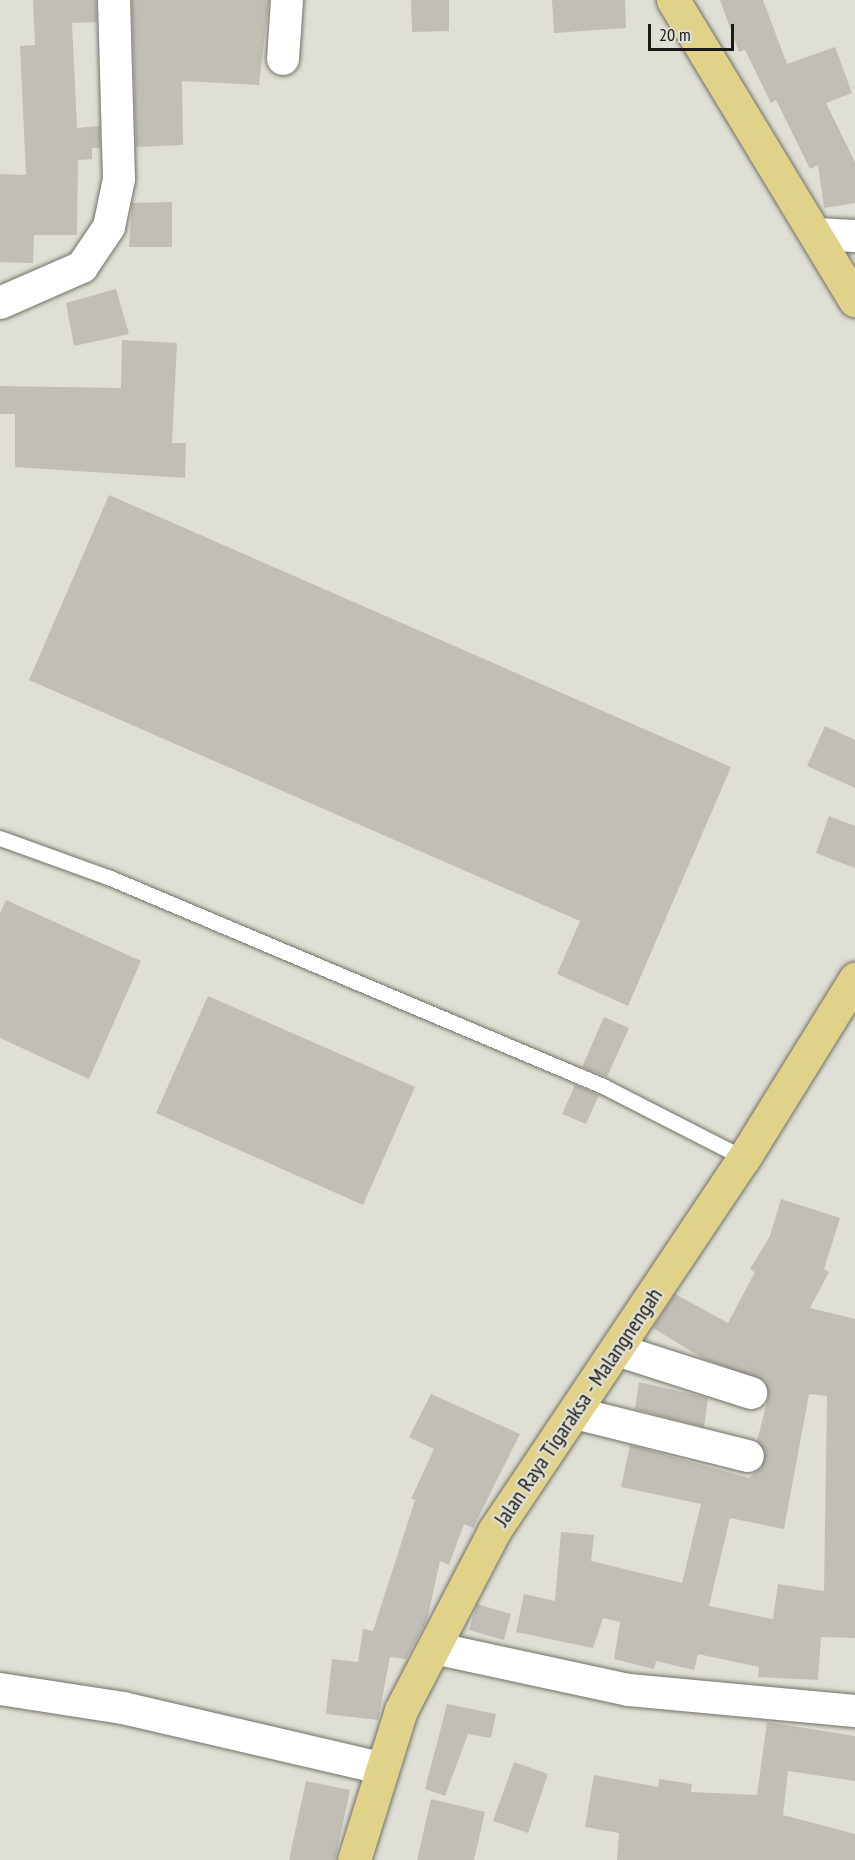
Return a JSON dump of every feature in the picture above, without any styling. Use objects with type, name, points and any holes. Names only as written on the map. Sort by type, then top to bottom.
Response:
[{"type":"main road","points":[[673,0],[855,300]]},
{"type":"main road","name":"Jalan Raya Tigaraksa - Malangnengah","points":[[354,1860],[380,1768],[434,1648],[494,1531],[744,1158],[855,980]]},
{"type":"street","points":[[0,303],[82,267],[109,227],[119,179],[114,0]]},
{"type":"street","points":[[283,58],[287,0]]},
{"type":"street","points":[[815,234],[855,236]]},
{"type":"street","points":[[617,1350],[751,1393]]},
{"type":"street","points":[[575,1413],[748,1456]]},
{"type":"street","points":[[434,1648],[629,1690],[855,1711]]},
{"type":"street","points":[[0,1689],[123,1707],[380,1768]]},
{"type":"lane","points":[[0,838],[119,881],[603,1086],[744,1158]]},
{"type":"building","points":[[33,0],[96,0],[97,22],[72,23],[77,128],[100,126],[100,148],[92,148],[92,159],[78,160],[77,235],[34,235],[33,263],[0,262],[0,174],[26,175],[20,46],[35,45]]},
{"type":"building","points":[[132,0],[269,0],[259,85],[182,81],[183,145],[136,147]]},
{"type":"building","points":[[411,0],[449,0],[449,31],[412,32]]},
{"type":"building","points":[[552,0],[625,0],[626,28],[554,33]]},
{"type":"building","points":[[720,0],[763,0],[787,64],[835,47],[852,93],[826,103],[855,162],[855,203],[824,208],[818,165],[810,169],[776,100],[771,103],[745,50],[739,52]]},
{"type":"building","points":[[172,202],[172,247],[129,247],[132,203]]},
{"type":"building","points":[[116,289],[129,334],[74,346],[66,303]]},
{"type":"building","points":[[122,340],[177,343],[172,443],[186,443],[185,478],[15,467],[15,414],[0,414],[0,386],[121,388]]},
{"type":"building","points":[[109,495],[731,767],[628,1006],[557,974],[580,921],[29,680]]},
{"type":"building","points":[[825,726],[855,740],[855,788],[807,766]]},
{"type":"building","points":[[829,816],[855,826],[855,868],[816,853]]},
{"type":"building","points":[[6,900],[141,961],[89,1079],[0,1038],[0,913]]},
{"type":"building","points":[[208,996],[415,1087],[363,1205],[156,1113]]},
{"type":"building","points":[[604,1017],[629,1028],[607,1077],[582,1067]]},
{"type":"building","points":[[575,1085],[599,1095],[586,1124],[562,1114]]},
{"type":"building","points":[[781,1199],[840,1218],[824,1269],[829,1272],[810,1308],[855,1319],[855,1638],[821,1637],[818,1680],[758,1677],[759,1667],[698,1654],[694,1670],[656,1661],[654,1669],[614,1659],[620,1622],[603,1618],[593,1648],[516,1632],[524,1594],[555,1601],[561,1532],[594,1535],[591,1561],[682,1583],[701,1504],[621,1487],[630,1445],[749,1478],[761,1468],[765,1452],[757,1441],[768,1398],[765,1381],[704,1359],[653,1328],[675,1294],[728,1323],[755,1272],[750,1269],[770,1236]],"holes":[[[809,1394],[827,1396],[824,1591],[778,1584],[773,1619],[709,1606],[730,1518],[784,1529]]]},
{"type":"building","points":[[639,1382],[708,1398],[704,1427],[635,1409]]},
{"type":"building","points":[[431,1394],[520,1434],[473,1528],[464,1524],[449,1565],[440,1561],[427,1620],[406,1659],[390,1657],[378,1720],[326,1714],[332,1659],[358,1662],[363,1629],[373,1631],[415,1500],[411,1499],[434,1449],[409,1437]]},
{"type":"building","points":[[477,1604],[511,1614],[504,1640],[469,1630]]},
{"type":"building","points":[[447,1704],[496,1714],[491,1738],[468,1734],[445,1796],[425,1789]]},
{"type":"building","points":[[767,1722],[855,1736],[855,1781],[788,1771],[783,1815],[855,1834],[855,1860],[617,1860],[619,1833],[585,1827],[594,1775],[658,1787],[659,1779],[692,1784],[691,1792],[757,1795]]},
{"type":"building","points":[[514,1762],[548,1774],[528,1833],[493,1821]]},
{"type":"building","points":[[306,1781],[350,1790],[335,1860],[289,1860]]},
{"type":"building","points":[[431,1799],[485,1812],[474,1860],[417,1860]]}]
